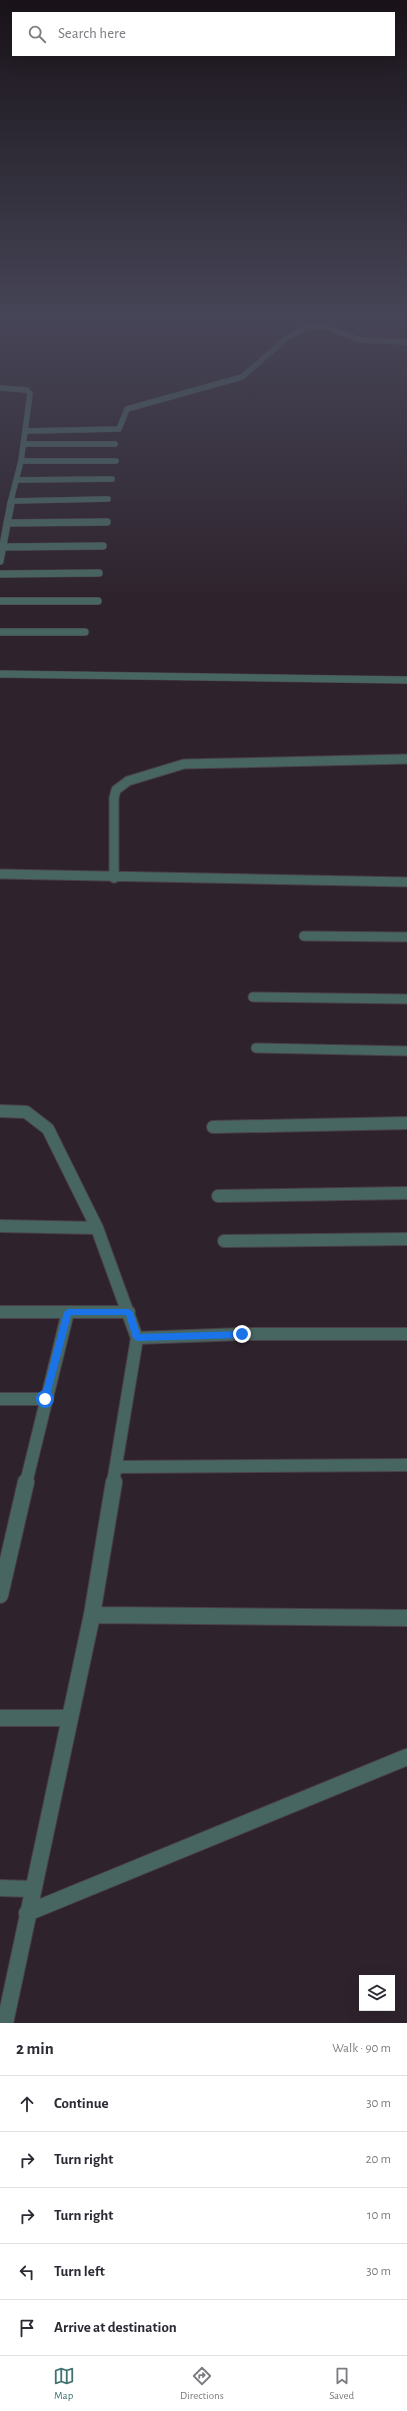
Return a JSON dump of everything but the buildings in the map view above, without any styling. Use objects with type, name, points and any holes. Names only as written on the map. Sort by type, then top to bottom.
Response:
[{"type":"street","points":[[0,561],[4,547],[11,501],[21,461],[28,410]]},
{"type":"street","points":[[26,431],[119,429],[126,410]]},
{"type":"street","points":[[23,444],[115,444]]},
{"type":"street","points":[[21,461],[116,461]]},
{"type":"street","points":[[17,480],[112,479]]},
{"type":"street","points":[[11,501],[108,499]]},
{"type":"street","points":[[7,523],[106,522]]},
{"type":"street","points":[[4,547],[103,546]]},
{"type":"street","points":[[0,574],[99,573]]},
{"type":"street","points":[[0,601],[98,601]]},
{"type":"street","points":[[0,632],[85,632]]},
{"type":"street","points":[[0,674],[407,680]]},
{"type":"street","points":[[114,878],[114,798],[116,790],[128,781],[184,764],[407,759]]},
{"type":"street","points":[[0,874],[114,878],[407,882]]},
{"type":"street","points":[[304,936],[407,937]]},
{"type":"street","points":[[253,997],[407,999]]},
{"type":"street","points":[[256,1048],[407,1051]]},
{"type":"street","points":[[0,1111],[26,1112],[48,1129],[97,1228],[129,1312],[137,1338],[92,1615],[32,1889],[5,2023]]},
{"type":"street","points":[[213,1127],[407,1123]]},
{"type":"street","points":[[218,1196],[407,1193]]},
{"type":"street","points":[[0,1226],[97,1228]]},
{"type":"street","points":[[224,1241],[407,1239]]},
{"type":"street","points":[[0,1312],[129,1312]]},
{"type":"street","points":[[0,1595],[45,1399],[68,1312]]},
{"type":"street","points":[[137,1338],[242,1334],[407,1334]]},
{"type":"street","points":[[0,1399],[45,1399]]},
{"type":"street","points":[[116,1467],[407,1464]]},
{"type":"street","points":[[92,1615],[407,1618]]},
{"type":"street","points":[[0,1718],[69,1718]]},
{"type":"street","points":[[27,1913],[407,1757]]},
{"type":"street","points":[[0,1888],[32,1889]]},
{"type":"route","points":[[45,1399],[68,1312],[129,1312],[137,1338],[242,1334]]}]
